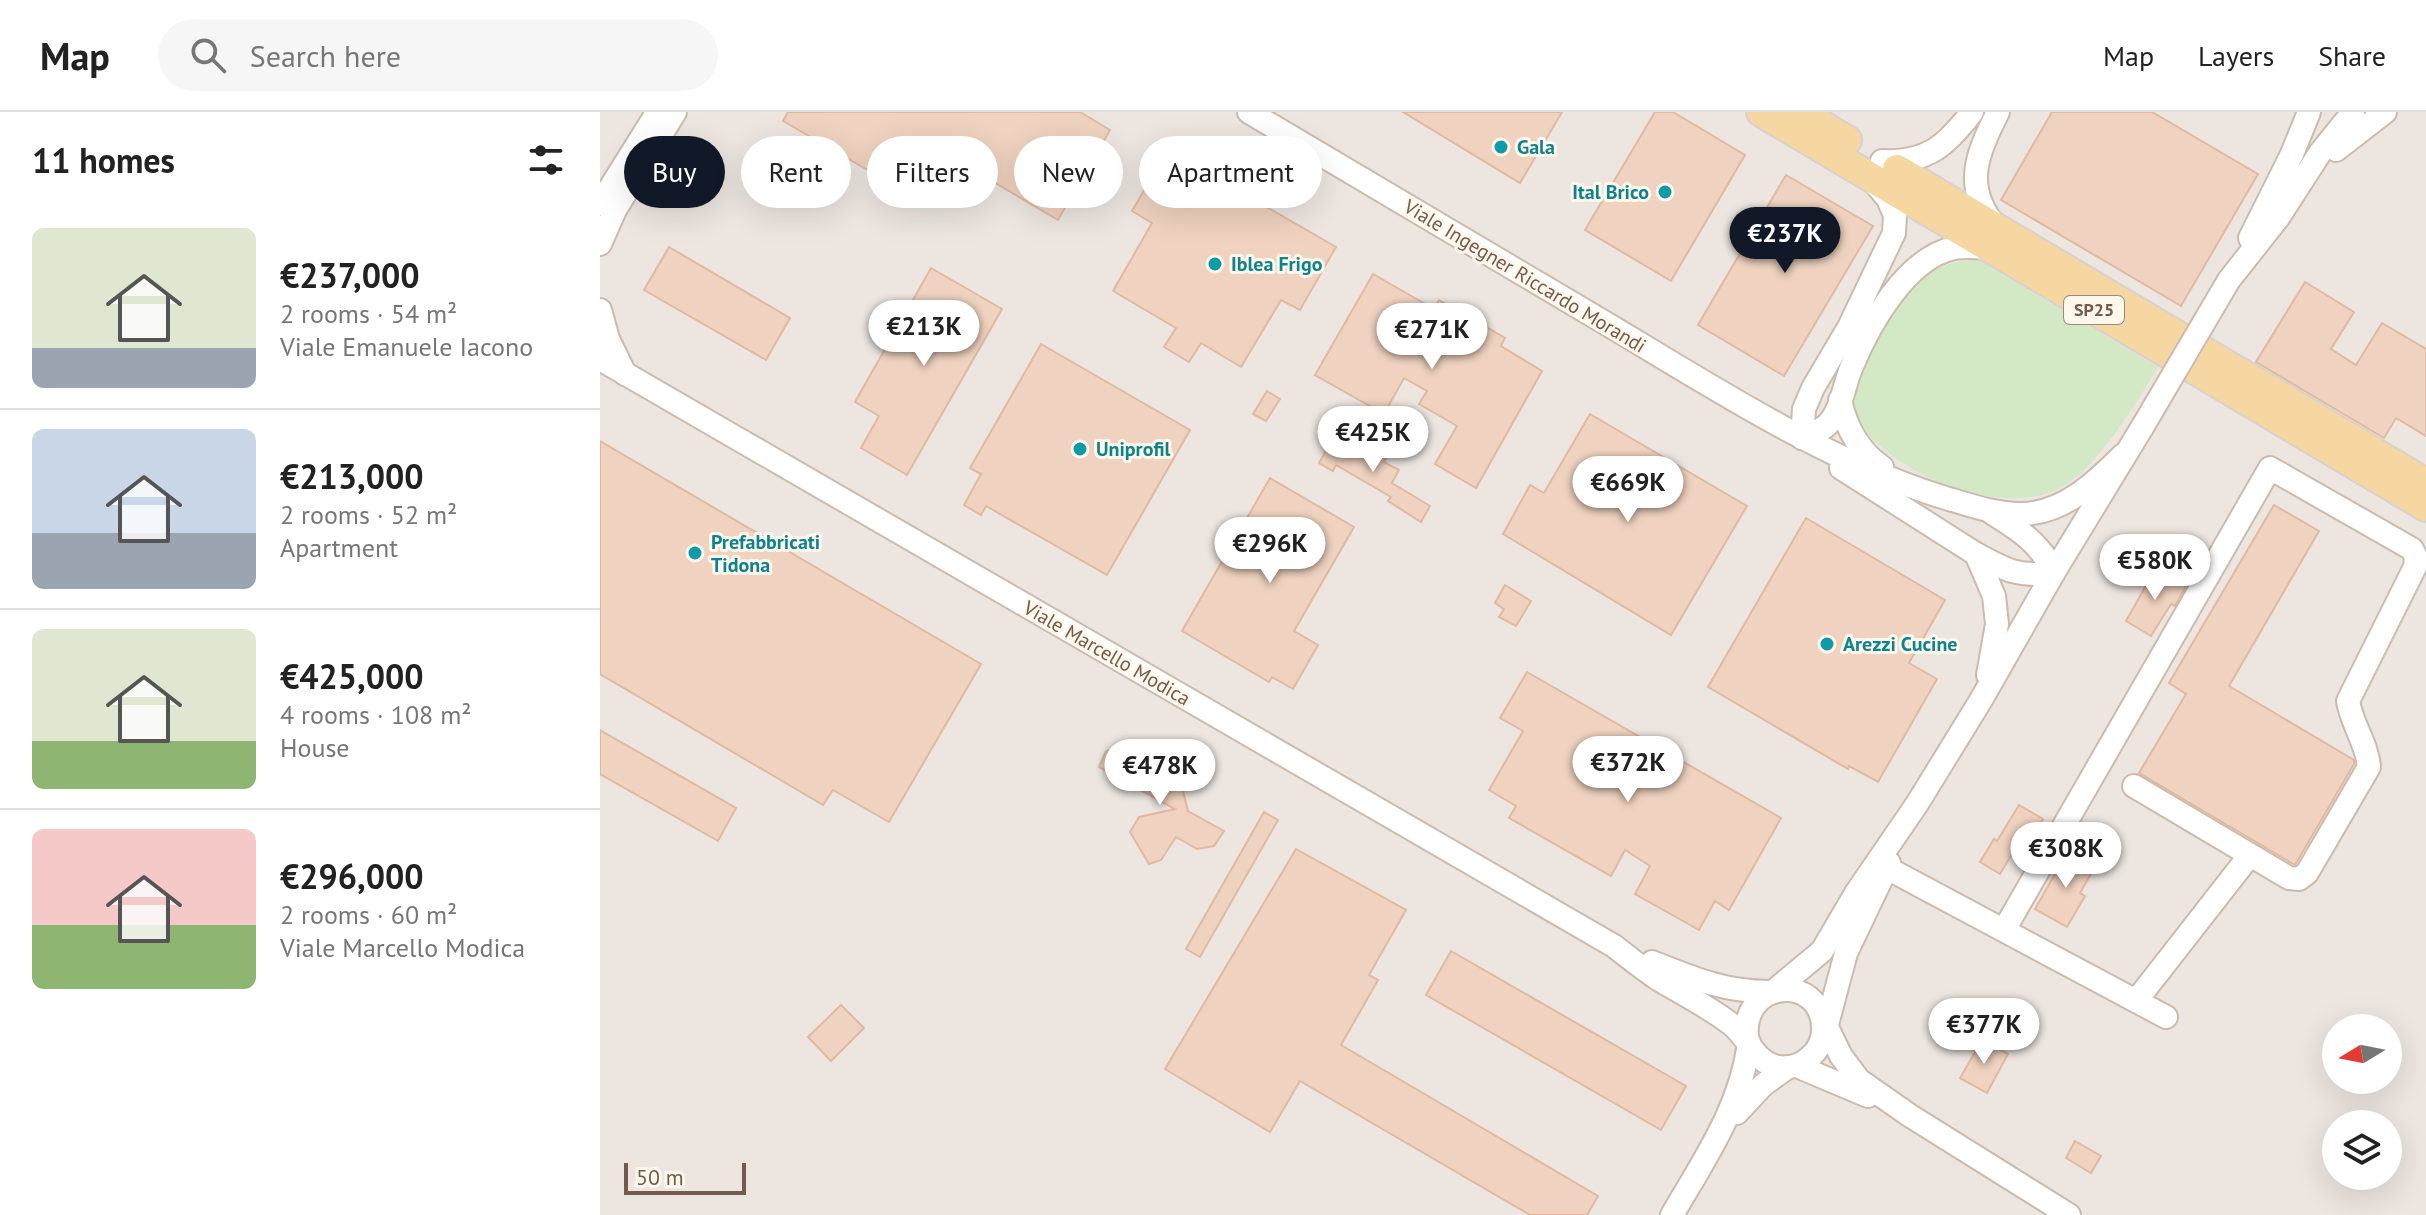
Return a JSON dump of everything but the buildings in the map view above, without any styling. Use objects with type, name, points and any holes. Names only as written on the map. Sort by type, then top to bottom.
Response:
[{"type":"main road","name":"SP25","points":[[1761,112],[1875,168],[2426,483]]},
{"type":"main road","name":"SP25","points":[[1800,112],[1875,168]]},
{"type":"main road","name":"SP25","points":[[1994,238],[2426,507]]},
{"type":"street","points":[[600,204],[657,112]]},
{"type":"street","points":[[600,244],[615,210],[675,112]]},
{"type":"street","name":"Viale Ingegner Riccardo Morandi","points":[[1249,112],[1802,438]]},
{"type":"street","points":[[1802,438],[1804,409],[1813,388],[1849,327],[1894,233],[1895,215],[1875,168],[1936,150],[1972,112]]},
{"type":"street","points":[[1802,438],[1827,426],[1835,415],[1851,368],[1870,328],[1902,282],[1928,260],[1950,249],[1994,238],[1981,206],[1976,180],[1979,153],[1998,112]]},
{"type":"street","points":[[1672,1215],[1720,1132],[1742,1084],[1748,1016],[1760,998],[1772,992],[1822,951],[1856,893],[1917,804],[2229,280],[2292,154],[2309,112]]},
{"type":"street","points":[[2278,218],[2320,153],[2353,112]]},
{"type":"street","points":[[2229,280],[2343,143],[2385,112]]},
{"type":"street","points":[[600,310],[608,339],[625,374]]},
{"type":"street","name":"Viale Marcello Modica","points":[[600,359],[1614,946]]},
{"type":"street","points":[[1754,411],[1788,407],[1799,402],[1813,388]]},
{"type":"street","points":[[1840,400],[1848,429],[1860,447],[1877,464],[1917,489]]},
{"type":"street","points":[[1802,438],[1870,471],[1917,489],[1992,512],[2025,514],[2064,503],[2094,484],[2123,455]]},
{"type":"street","points":[[1802,438],[1850,475],[2004,570],[2030,576],[2054,572]]},
{"type":"street","points":[[2004,930],[2270,468],[2412,549],[2416,557],[2415,567],[2348,701],[2349,711],[2367,750],[2369,767],[2307,873],[2299,879],[2289,878],[2134,786]]},
{"type":"street","points":[[1992,512],[2027,535],[2044,553],[2054,572]]},
{"type":"street","points":[[1976,554],[1994,596],[1997,624],[1994,653],[1981,700]]},
{"type":"street","points":[[1720,1132],[1750,1097],[1816,1052],[1828,1025],[1846,953],[1917,804]]},
{"type":"street","points":[[2136,1001],[2250,855]]},
{"type":"street","points":[[1887,868],[2166,1017]]},
{"type":"street","points":[[1614,946],[1704,983],[1735,991],[1794,991],[1812,1000],[1828,1025],[1841,1056],[1859,1080],[1909,1115],[2069,1215]]},
{"type":"street","points":[[1614,946],[1655,977],[1719,1015],[1748,1040],[1764,1062],[1792,1066],[1909,1115]]},
{"type":"shaded area","points":[[600,112],[2426,112],[2426,1215],[600,1215]]},
{"type":"green space","points":[[1977,259],[2158,367],[2117,431],[2092,462],[2065,485],[2049,493],[2031,497],[1992,497],[1935,481],[1884,449],[1867,433],[1856,416],[1855,400],[1864,372],[1883,329],[1901,301],[1918,282],[1936,269]]},
{"type":"place","name":"Gala","points":[[1501,147]]},
{"type":"place","name":"Ital Brico","points":[[1665,192]]},
{"type":"place","name":"Iblea Frigo","points":[[1215,264]]},
{"type":"place","name":"Uniprofil","points":[[1080,449]]},
{"type":"place","name":"Prefabbricati Tidona","points":[[695,553]]},
{"type":"place","name":"Arezzi Cucine","points":[[1827,644]]}]
